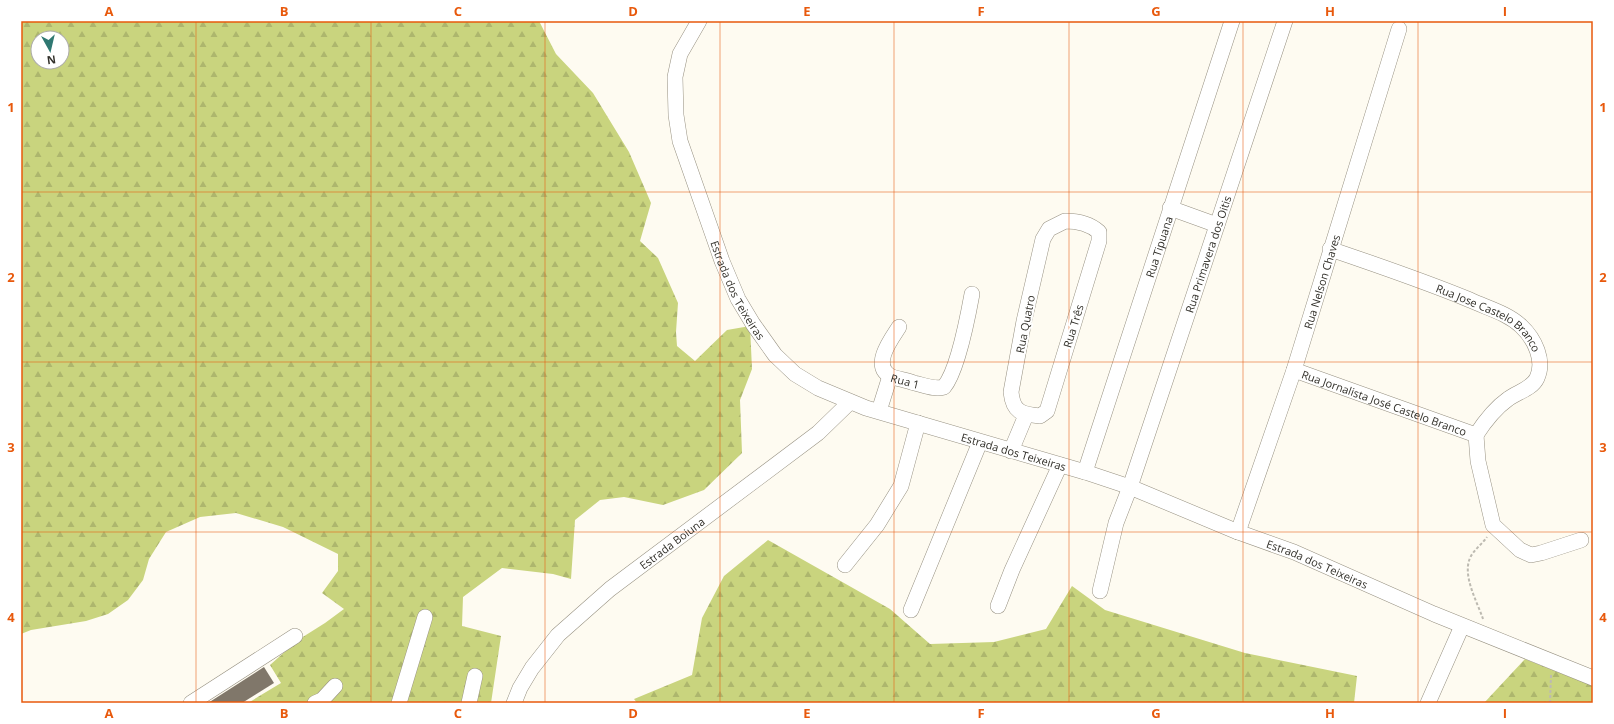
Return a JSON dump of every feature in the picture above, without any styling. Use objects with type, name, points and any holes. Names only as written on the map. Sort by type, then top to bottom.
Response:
[{"type":"street","name":"Estrada dos Teixeiras","points":[[699,21],[680,54],[675,77],[676,115],[680,141],[722,261],[738,300],[775,355],[795,374],[818,388],[850,402],[1130,487],[1238,532],[1294,552],[1462,626],[1593,678]]},
{"type":"street","name":"Rua Tipuana","points":[[1084,472],[1232,21]]},
{"type":"street","name":"Rua Primavera dos Oitis","points":[[1100,591],[1116,523],[1130,487],[1284,21]]},
{"type":"street","name":"Rua Nelson Chaves","points":[[1238,532],[1294,370],[1330,249],[1399,29]]},
{"type":"street","points":[[1170,208],[1217,225]]},
{"type":"street","name":"Rua Três","points":[[1021,412],[1040,416],[1047,411],[1099,241],[1099,232],[1093,226],[1077,221],[1065,221],[1049,229],[1043,239]]},
{"type":"street","name":"Rua Quatro","points":[[1021,412],[1012,403],[1011,392],[1024,321],[1043,239]]},
{"type":"street","name":"Rua Jose Castelo Branco","points":[[1330,249],[1429,283],[1507,316],[1522,327],[1534,344],[1538,354],[1541,367],[1536,380],[1526,389],[1508,398],[1488,416],[1476,435]]},
{"type":"street","name":"Rua 1","points":[[899,326],[888,344],[882,360],[884,370],[890,376],[932,388],[944,387],[950,380],[966,324],[972,294]]},
{"type":"street","name":"Rua Jornalista José Castelo Branco","points":[[1294,370],[1476,435],[1478,461],[1493,525]]},
{"type":"street","points":[[879,411],[890,376]]},
{"type":"street","name":"Estrada Boiuna","points":[[514,703],[520,688],[532,668],[558,635],[587,609],[610,589],[818,433],[850,402]]},
{"type":"street","points":[[1011,451],[1021,412]]},
{"type":"street","points":[[845,564],[877,525],[901,486],[918,423]]},
{"type":"street","points":[[911,610],[980,442]]},
{"type":"street","points":[[998,606],[1012,570],[1060,465]]},
{"type":"street","points":[[1493,525],[1520,550],[1531,555],[1581,540]]},
{"type":"street","points":[[399,703],[425,617]]},
{"type":"street","points":[[1428,703],[1462,626]]},
{"type":"street","points":[[191,703],[295,636]]},
{"type":"street","points":[[469,703],[475,676]]},
{"type":"street","points":[[315,703],[322,700],[335,686]]},
{"type":"path","points":[[1489,637],[1467,570],[1472,554],[1482,544],[1493,525]]},
{"type":"path","points":[[1550,703],[1552,661]]},
{"type":"green space","points":[[21,21],[539,21],[556,54],[593,93],[629,152],[651,203],[640,241],[658,258],[678,303],[676,332],[677,346],[695,361],[727,330],[750,326],[752,369],[740,400],[742,453],[704,490],[663,505],[624,497],[600,500],[575,520],[571,579],[553,574],[502,568],[463,597],[462,626],[501,636],[491,703],[248,703],[281,683],[270,665],[298,640],[344,609],[322,593],[338,571],[338,554],[283,527],[236,513],[200,517],[166,532],[149,559],[143,580],[128,600],[108,614],[86,621],[31,630],[21,634]]},
{"type":"green space","points":[[768,540],[890,609],[930,644],[994,642],[1046,629],[1072,586],[1105,610],[1245,653],[1357,676],[1354,703],[637,703],[634,699],[692,675],[702,618],[724,576]]},
{"type":"green space","points":[[1525,659],[1593,686],[1593,703],[1484,703]]},
{"type":"building","points":[[264,667],[274,683],[242,703],[208,703]]}]
